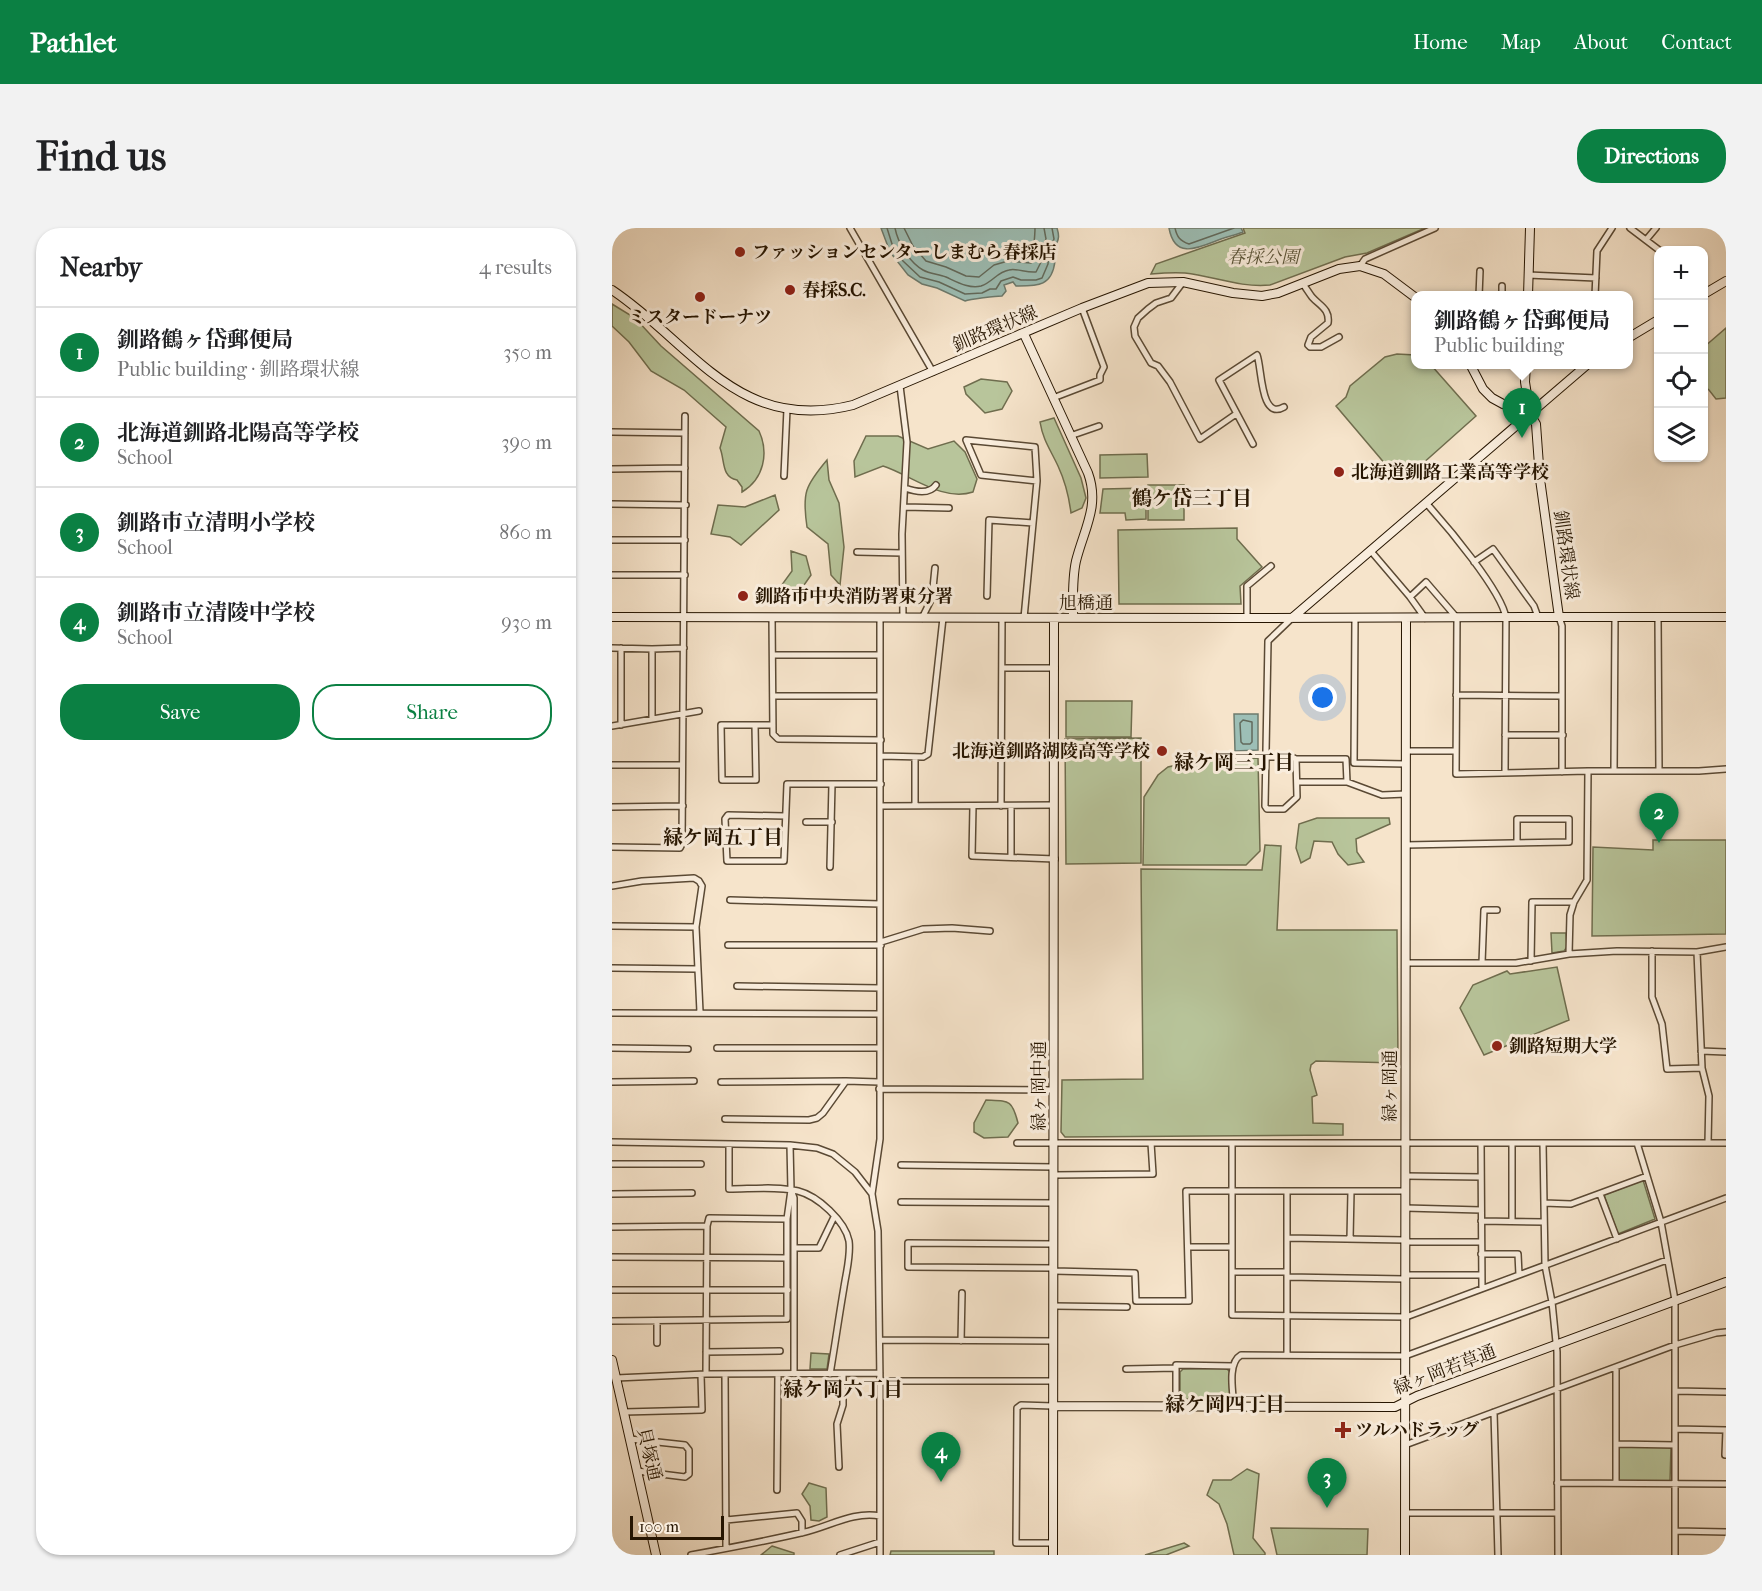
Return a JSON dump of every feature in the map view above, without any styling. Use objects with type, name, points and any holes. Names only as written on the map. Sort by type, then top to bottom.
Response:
[{"type":"street","points":[[850,228],[933,372]]},
{"type":"street","points":[[1411,294],[1384,274],[1360,266],[1365,259],[1435,228]]},
{"type":"street","points":[[1528,291],[1530,228]]},
{"type":"street","points":[[1595,291],[1597,251],[1612,228]]},
{"type":"street","points":[[1630,228],[1654,246]]},
{"type":"street","points":[[1646,240],[1656,228]]},
{"type":"street","name":"釧路環状線","points":[[612,290],[640,310],[716,377],[739,393],[764,404],[811,412],[835,410],[853,405],[1141,285],[1183,282],[1233,293],[1262,296],[1278,293],[1339,269],[1360,266]]},
{"type":"street","points":[[1479,291],[1480,271]]},
{"type":"street","points":[[1528,275],[1596,278]]},
{"type":"street","points":[[1708,289],[1726,281]]},
{"type":"street","points":[[1183,282],[1171,298],[1156,303],[1138,318],[1134,327],[1135,336],[1151,363],[1158,366],[1170,382],[1200,439],[1236,414]]},
{"type":"street","points":[[1303,284],[1312,297],[1324,307],[1329,318],[1328,323],[1311,337],[1308,345],[1321,347],[1339,337]]},
{"type":"street","points":[[1502,286],[1502,291]]},
{"type":"street","points":[[1053,398],[1100,380],[1104,367],[1082,308]]},
{"type":"street","points":[[1633,336],[1654,323]]},
{"type":"street","points":[[1024,334],[1091,483],[1094,498],[1074,571],[1073,618]]},
{"type":"street","points":[[1253,444],[1219,380],[1257,355],[1268,405],[1279,410],[1284,407]]},
{"type":"street","points":[[1473,369],[1492,398],[1530,414]]},
{"type":"street","name":"釧路環状線","points":[[1526,369],[1525,382],[1530,414],[1536,424],[1540,479],[1559,617],[1726,617]]},
{"type":"street","points":[[1296,759],[1297,797],[1284,808],[1268,809],[1265,806],[1268,641],[1370,550],[1582,369]]},
{"type":"street","points":[[900,386],[907,442],[902,553],[903,618]]},
{"type":"street","points":[[784,476],[787,409]]},
{"type":"street","points":[[612,847],[680,848],[682,844],[685,416]]},
{"type":"street","points":[[1070,436],[1099,426]]},
{"type":"street","points":[[612,432],[685,433]]},
{"type":"street","points":[[1024,618],[1037,481],[1035,447],[966,440],[981,475],[1037,481]]},
{"type":"street","points":[[612,468],[685,468]]},
{"type":"street","points":[[905,488],[926,492],[936,485]]},
{"type":"street","points":[[1426,503],[1474,562],[1504,607],[1506,618],[1505,772]]},
{"type":"street","points":[[612,504],[686,505]]},
{"type":"street","points":[[904,507],[950,508]]},
{"type":"street","points":[[987,596],[988,520],[1033,523]]},
{"type":"street","points":[[612,540],[685,540]]},
{"type":"street","points":[[1474,562],[1493,549],[1534,606],[1538,617]]},
{"type":"street","points":[[1370,550],[1425,618]]},
{"type":"street","points":[[857,552],[902,553]]},
{"type":"street","points":[[1247,618],[1247,586],[1271,566]]},
{"type":"street","points":[[922,618],[932,598],[935,568]]},
{"type":"street","points":[[612,575],[685,576]]},
{"type":"street","points":[[1410,597],[1426,582],[1457,618],[1456,774],[1726,770]]},
{"type":"street","name":"旭橋通","points":[[612,616],[1559,617]]},
{"type":"street","points":[[772,617],[773,725],[777,739],[881,740]]},
{"type":"street","points":[[1559,617],[1562,626],[1562,772]]},
{"type":"street","points":[[1614,771],[1615,617]]},
{"type":"street","points":[[880,618],[880,1139],[872,1194],[878,1231],[880,1555]]},
{"type":"street","points":[[880,756],[923,758],[928,754],[943,618]]},
{"type":"street","points":[[1001,806],[1002,618]]},
{"type":"street","name":"緑ヶ岡中通","points":[[1053,1555],[1054,618]]},
{"type":"street","points":[[1354,618],[1354,763],[1406,764]]},
{"type":"street","name":"緑ヶ岡通","points":[[1405,1555],[1406,618]]},
{"type":"street","points":[[1658,618],[1659,771]]},
{"type":"street","points":[[612,648],[684,648]]},
{"type":"street","points":[[621,648],[621,725]]},
{"type":"street","points":[[652,649],[652,719]]},
{"type":"street","points":[[773,655],[880,655]]},
{"type":"street","points":[[1002,668],[1054,668]]},
{"type":"street","points":[[1456,695],[1562,696]]},
{"type":"street","points":[[773,696],[880,696]]},
{"type":"street","points":[[612,726],[699,711]]},
{"type":"street","points":[[755,725],[756,780],[722,780],[722,725],[755,725],[773,725]]},
{"type":"street","points":[[1505,735],[1563,735]]},
{"type":"street","points":[[1406,751],[1456,751]]},
{"type":"street","points":[[915,757],[915,806]]},
{"type":"street","points":[[1266,757],[1346,759],[1347,782]]},
{"type":"street","points":[[612,765],[682,765]]},
{"type":"street","points":[[1569,954],[1570,915],[1587,880],[1588,771]]},
{"type":"street","points":[[1297,782],[1347,782],[1382,795],[1406,794]]},
{"type":"street","points":[[785,816],[728,815],[725,819],[727,861],[784,861],[787,784],[881,784]]},
{"type":"street","points":[[830,867],[832,784]]},
{"type":"street","points":[[881,806],[1054,805]]},
{"type":"street","points":[[974,806],[972,856],[1054,859]]},
{"type":"street","points":[[1011,806],[1011,857]]},
{"type":"street","points":[[612,807],[683,807]]},
{"type":"street","points":[[1406,844],[1569,842],[1569,819],[1517,819],[1517,842]]},
{"type":"street","points":[[806,822],[832,822]]},
{"type":"street","points":[[612,886],[642,881],[694,879],[699,881],[702,886],[696,927],[700,1012]]},
{"type":"street","points":[[730,900],[880,904]]},
{"type":"street","points":[[1531,961],[1532,902],[1574,903]]},
{"type":"street","points":[[1482,963],[1484,910],[1497,910]]},
{"type":"street","points":[[612,926],[696,927]]},
{"type":"street","points":[[728,945],[881,944],[923,929],[952,928],[990,931]]},
{"type":"street","points":[[1405,963],[1531,961],[1569,954],[1697,952],[1726,948]]},
{"type":"street","points":[[1652,951],[1652,998],[1662,1024],[1667,1069],[1702,1068]]},
{"type":"street","points":[[1697,952],[1702,1068],[1709,1096],[1708,1143]]},
{"type":"street","points":[[612,968],[698,969]]},
{"type":"street","points":[[737,986],[880,988]]},
{"type":"street","points":[[612,1013],[880,1014]]},
{"type":"street","points":[[612,1048],[688,1049]]},
{"type":"street","points":[[717,1048],[879,1048]]},
{"type":"street","points":[[1701,1051],[1726,1052]]},
{"type":"street","points":[[612,1082],[694,1081]]},
{"type":"street","points":[[725,1119],[809,1120],[817,1118],[846,1081]]},
{"type":"street","points":[[721,1082],[879,1082]]},
{"type":"street","points":[[879,1089],[1054,1090]]},
{"type":"street","points":[[612,1142],[790,1145],[817,1148],[833,1154],[855,1172],[872,1194]]},
{"type":"street","points":[[1017,1143],[1726,1143]]},
{"type":"street","points":[[901,1165],[1153,1174],[1151,1143]]},
{"type":"street","points":[[1232,1143],[1232,1315],[1406,1317],[1726,1198]]},
{"type":"street","points":[[1481,1143],[1482,1288]]},
{"type":"street","points":[[1512,1143],[1512,1221]]},
{"type":"street","points":[[1543,1143],[1545,1265],[1552,1302],[1558,1388],[1558,1555]]},
{"type":"street","points":[[1637,1143],[1661,1222],[1675,1300],[1675,1555]]},
{"type":"street","points":[[729,1145],[729,1189],[791,1190],[812,1197],[834,1217],[846,1232],[849,1253],[830,1374]]},
{"type":"street","points":[[790,1145],[795,1248],[794,1374]]},
{"type":"street","points":[[612,1164],[701,1164]]},
{"type":"street","points":[[1405,1176],[1481,1177]]},
{"type":"street","points":[[1544,1203],[1571,1204],[1647,1176]]},
{"type":"street","points":[[612,1321],[788,1319],[787,1219],[788,1198],[791,1190]]},
{"type":"street","points":[[1054,1244],[908,1243],[908,1267],[1054,1269],[1135,1273],[1136,1302],[1188,1301],[1186,1191],[1405,1191]]},
{"type":"street","points":[[1287,1191],[1287,1355]]},
{"type":"street","points":[[1350,1239],[1351,1191]]},
{"type":"street","points":[[612,1194],[692,1193]]},
{"type":"street","points":[[1600,1194],[1617,1239]]},
{"type":"street","points":[[901,1202],[1054,1203]]},
{"type":"street","points":[[1405,1208],[1481,1210]]},
{"type":"street","points":[[795,1248],[819,1248],[834,1217]]},
{"type":"street","points":[[624,1412],[702,1410],[706,1352],[707,1226],[709,1218],[787,1219]]},
{"type":"street","points":[[1481,1221],[1544,1222]]},
{"type":"street","points":[[612,1227],[707,1226]]},
{"type":"street","points":[[1287,1238],[1481,1242]]},
{"type":"street","points":[[1188,1247],[1232,1247]]},
{"type":"street","points":[[1481,1254],[1518,1254],[1519,1275]]},
{"type":"street","points":[[612,1257],[787,1258]]},
{"type":"street","points":[[1234,1407],[1233,1366],[1237,1357],[1241,1355],[1405,1356],[1667,1260]]},
{"type":"street","points":[[1232,1272],[1405,1277],[1481,1275]]},
{"type":"street","name":"緑ヶ岡若草通","points":[[1053,1406],[1395,1407],[1417,1396],[1726,1281]]},
{"type":"street","points":[[612,1290],[788,1290]]},
{"type":"street","points":[[961,1341],[962,1293]]},
{"type":"street","points":[[1054,1306],[1128,1307]]},
{"type":"street","points":[[657,1321],[657,1343]]},
{"type":"street","points":[[1405,1445],[1675,1345],[1726,1332]]},
{"type":"street","points":[[880,1340],[1053,1341]]},
{"type":"street","points":[[706,1352],[780,1351]]},
{"type":"street","name":"貝塚通","points":[[612,1359],[656,1555]]},
{"type":"street","points":[[1126,1369],[1176,1368],[1176,1365],[1233,1366]]},
{"type":"street","points":[[1616,1367],[1617,1483]]},
{"type":"street","points":[[1176,1368],[1176,1406]]},
{"type":"street","points":[[616,1378],[725,1374],[880,1373]]},
{"type":"street","points":[[725,1374],[726,1548]]},
{"type":"street","points":[[777,1490],[778,1374]]},
{"type":"street","points":[[839,1467],[837,1424],[843,1405],[843,1374]]},
{"type":"street","points":[[880,1381],[1053,1382]]},
{"type":"street","points":[[1675,1391],[1726,1392]]},
{"type":"street","points":[[1053,1406],[1021,1405],[1017,1408],[1016,1532],[1016,1543],[1053,1543]]},
{"type":"street","points":[[1494,1412],[1498,1555]]},
{"type":"street","points":[[1675,1429],[1726,1430],[1725,1455]]},
{"type":"street","points":[[630,1440],[685,1445],[689,1450],[689,1474],[685,1477],[637,1472]]},
{"type":"street","points":[[1617,1444],[1675,1445]]},
{"type":"street","points":[[1557,1483],[1726,1484]]},
{"type":"street","points":[[726,1520],[797,1513],[802,1521],[802,1533]]},
{"type":"street","points":[[1405,1513],[1557,1513]]},
{"type":"street","points":[[691,1555],[827,1527],[859,1514],[880,1516]]},
{"type":"street","points":[[1675,1531],[1726,1532]]},
{"type":"street","points":[[840,1555],[880,1542]]},
{"type":"green space","name":"春採公園","points":[[1243,228],[1425,228],[1367,253],[1345,257],[1270,285],[1237,283],[1185,273],[1151,274],[1156,264],[1245,233]]},
{"type":"green space","points":[[612,304],[635,318],[661,346],[759,431],[764,457],[760,473],[749,487],[742,492],[742,487],[737,480],[728,475],[724,467],[720,448],[726,427],[684,390],[651,371],[629,342],[612,326]]},
{"type":"green space","points":[[1726,328],[1726,398],[1716,399],[1708,389],[1708,344]]},
{"type":"green space","points":[[1397,354],[1411,355],[1411,369],[1435,369],[1476,416],[1412,473],[1392,472],[1336,406],[1346,397],[1350,386],[1385,357]]},
{"type":"green space","points":[[981,379],[1007,382],[1012,391],[1002,409],[985,413],[966,394],[964,387]]},
{"type":"green space","points":[[1054,418],[1081,478],[1086,498],[1082,508],[1071,513],[1063,477],[1041,428],[1040,422]]},
{"type":"green space","points":[[866,436],[898,436],[928,449],[954,441],[965,452],[977,479],[973,492],[961,494],[938,491],[883,466],[855,477],[854,461]]},
{"type":"green space","points":[[1147,454],[1148,477],[1100,478],[1100,455]]},
{"type":"green space","points":[[827,460],[829,480],[839,503],[844,547],[840,585],[831,575],[828,544],[807,527],[805,498],[807,491]]},
{"type":"green space","points":[[1148,485],[1184,485],[1184,520],[1148,520]]},
{"type":"green space","points":[[1146,488],[1146,519],[1126,520],[1125,513],[1100,513],[1103,489]]},
{"type":"green space","points":[[775,495],[779,510],[741,545],[730,537],[711,534],[718,505],[745,507]]},
{"type":"green space","points":[[1237,528],[1237,539],[1262,567],[1240,586],[1241,604],[1119,604],[1118,530]]},
{"type":"green space","points":[[791,551],[806,556],[811,575],[802,588],[786,598],[781,586],[792,571]]},
{"type":"green space","points":[[1066,701],[1132,701],[1131,737],[1066,737]]},
{"type":"green space","points":[[1141,738],[1141,863],[1066,864],[1065,739]]},
{"type":"green space","points":[[1258,758],[1260,851],[1246,865],[1143,865],[1144,797],[1158,775],[1168,767],[1198,760]]},
{"type":"green space","points":[[1317,818],[1389,818],[1390,824],[1356,839],[1357,852],[1364,862],[1348,865],[1338,854],[1332,842],[1314,841],[1310,858],[1301,863],[1296,848],[1299,824]]},
{"type":"green space","points":[[1653,840],[1726,840],[1726,934],[1592,936],[1593,847],[1653,850]]},
{"type":"green space","points":[[1265,845],[1281,846],[1277,930],[1397,930],[1398,1063],[1316,1061],[1311,1065],[1310,1070],[1317,1095],[1312,1097],[1313,1123],[1343,1124],[1343,1135],[1065,1137],[1061,1132],[1062,1080],[1143,1079],[1141,869],[1262,870]]},
{"type":"green space","points":[[1551,933],[1566,933],[1567,947],[1564,951],[1552,953]]},
{"type":"green space","points":[[1557,967],[1569,1020],[1484,1055],[1460,1008],[1473,985],[1507,971],[1510,974]]},
{"type":"green space","points":[[986,1100],[1005,1101],[1014,1109],[1018,1123],[1008,1137],[984,1138],[974,1132],[974,1123]]},
{"type":"green space","points":[[1643,1180],[1655,1219],[1618,1234],[1604,1195]]},
{"type":"green space","points":[[811,1353],[829,1354],[827,1369],[810,1369]]},
{"type":"green space","points":[[1226,1368],[1230,1372],[1230,1399],[1180,1399],[1180,1372],[1183,1369]]},
{"type":"green space","points":[[1619,1447],[1671,1447],[1670,1481],[1619,1481]]},
{"type":"green space","points":[[1247,1469],[1259,1474],[1253,1538],[1265,1555],[1234,1555],[1227,1524],[1219,1504],[1207,1495],[1213,1480],[1231,1480]]},
{"type":"green space","points":[[809,1483],[826,1488],[827,1517],[819,1521],[811,1520],[810,1506],[802,1494]]},
{"type":"green space","points":[[1271,1528],[1368,1529],[1367,1555],[1277,1555]]},
{"type":"green space","points":[[1184,1543],[1189,1546],[1166,1555],[1145,1555]]},
{"type":"green space","points":[[772,1546],[794,1553],[794,1555],[761,1555]]},
{"type":"green space","points":[[891,1551],[994,1551],[994,1555],[890,1555]]},
{"type":"water","points":[[881,228],[1057,228],[1058,238],[1053,270],[1047,280],[1031,286],[1016,286],[1013,282],[1004,285],[1006,291],[1002,296],[965,301],[922,284],[908,275],[890,252]]},
{"type":"water","points":[[1169,228],[1241,228],[1243,232],[1189,249],[1177,245]]},
{"type":"water","points":[[1234,714],[1258,714],[1258,750],[1235,751]]},
{"type":"place","name":"ファッションセンターしまむら春採店","points":[[740,252]]},
{"type":"place","name":"春採S.C.","points":[[790,290]]},
{"type":"place","name":"ミスタードーナツ","points":[[700,297]]},
{"type":"place","name":"釧路鶴ヶ岱郵便局","points":[[1522,438]]},
{"type":"place","name":"北海道釧路工業高等学校","points":[[1339,472]]},
{"type":"place","name":"釧路市中央消防署東分署","points":[[743,596]]},
{"type":"place","name":"北海道釧路湖陵高等学校","points":[[1162,751]]},
{"type":"place","name":"北海道釧路北陽高等学校","points":[[1659,843]]},
{"type":"place","name":"釧路短期大学","points":[[1497,1046]]},
{"type":"place","name":"ツルハドラッグ","points":[[1343,1430]]},
{"type":"place","name":"釧路市立清陵中学校","points":[[941,1482]]},
{"type":"place","name":"釧路市立清明小学校","points":[[1327,1508]]},
{"type":"district","name":"鶴ケ岱三丁目","points":[[1192,498]]},
{"type":"district","name":"緑ケ岡三丁目","points":[[1234,762]]},
{"type":"district","name":"緑ケ岡五丁目","points":[[723,837]]},
{"type":"district","name":"緑ケ岡六丁目","points":[[843,1389]]},
{"type":"district","name":"緑ケ岡四丁目","points":[[1225,1404]]}]
